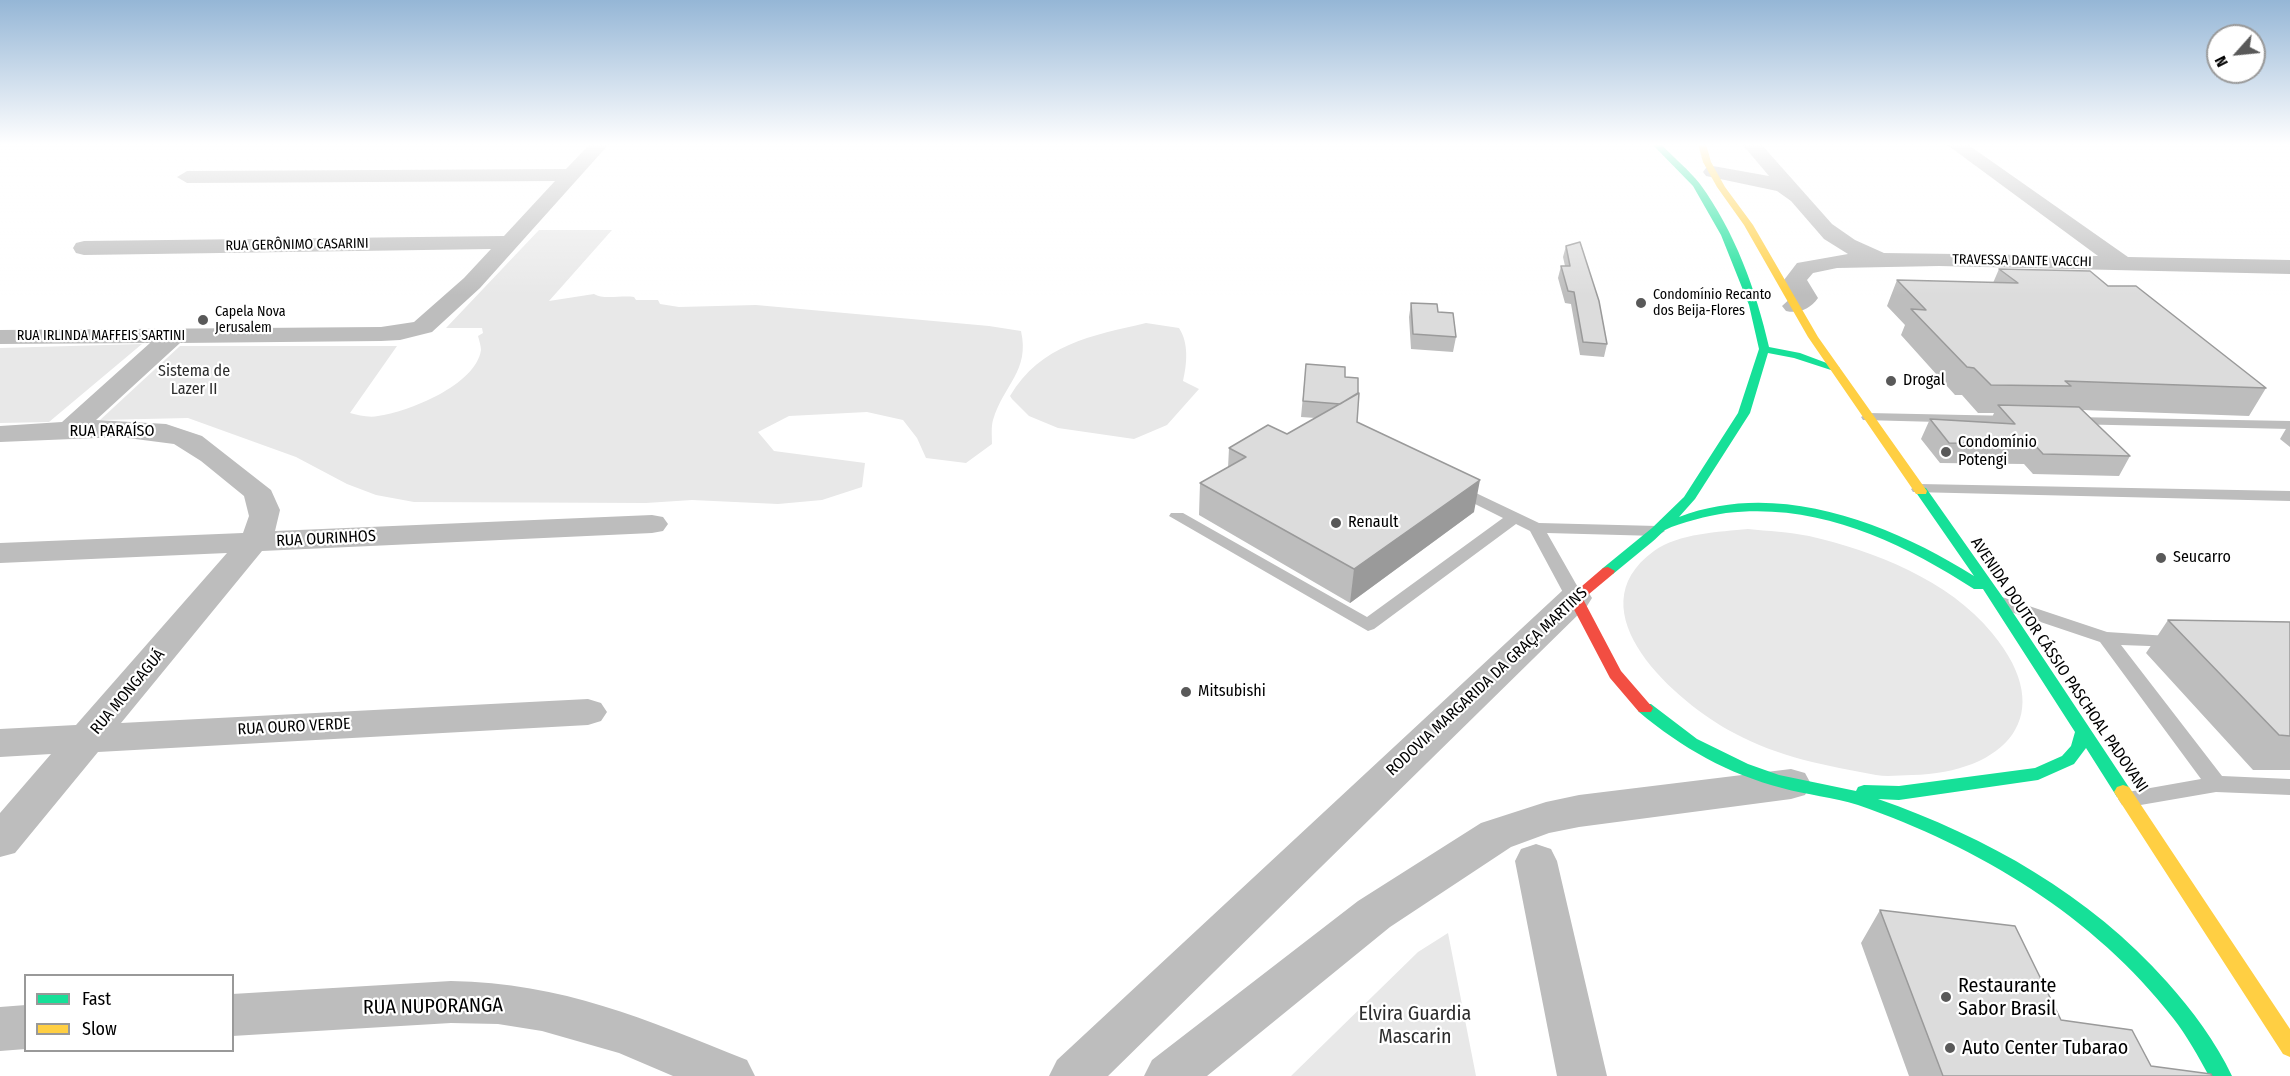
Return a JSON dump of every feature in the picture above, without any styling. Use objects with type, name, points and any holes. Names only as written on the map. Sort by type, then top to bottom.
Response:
[{"type":"main road","points":[[1702,194],[1726,235],[1754,305],[1764,349],[1803,357],[1834,368]]},
{"type":"main road","points":[[1728,194],[1794,306]]},
{"type":"main road","name":"AVENIDA DOUTOR CÁSSIO PASCHOAL PADOVANI","points":[[1794,306],[1868,417],[2000,602],[2290,1047]]},
{"type":"main road","name":"RODOVIA MARGARIDA DA GRAÇA MARTINS","points":[[1575,598],[1657,531],[1689,498],[1744,413],[1764,349]]},
{"type":"main road","points":[[1657,531],[1684,518],[1712,510],[1767,508],[1816,514],[1871,528],[1899,539],[1962,573],[2000,602]]},
{"type":"main road","points":[[1575,598],[1588,618],[1617,676],[1659,719],[1681,737],[1711,754],[1791,784],[1835,792],[1936,828],[2036,882],[2089,919],[2170,998],[2198,1036],[2221,1076]]},
{"type":"main road","points":[[1835,792],[1899,793],[2038,774],[2057,767],[2072,756],[2081,746],[2084,731]]},
{"type":"street","name":"RUA IRLINDA MAFFEIS SARTINI","points":[[0,337],[400,333],[423,327],[472,283],[554,194]]},
{"type":"street","points":[[1795,194],[1827,232],[1840,243],[1864,253],[1911,260]]},
{"type":"street","points":[[2025,194],[2122,264]]},
{"type":"street","points":[[1794,306],[1806,298],[1795,280],[1805,268],[1834,255],[1834,244],[1827,232]]},
{"type":"street","name":"RUA GERÔNIMO CASARINI","points":[[84,248],[510,242]]},
{"type":"street","name":"TRAVESSA DANTE VACCHI","points":[[1818,264],[1911,260],[2290,267]]},
{"type":"street","points":[[68,431],[173,336]]},
{"type":"street","name":"RUA PARAÍSO","points":[[0,434],[117,429],[164,432],[186,439],[263,499],[266,513],[262,528],[253,542]]},
{"type":"street","name":"RUA OURINHOS","points":[[0,553],[652,524]]},
{"type":"street","name":"RUA MONGAGUÁ","points":[[0,841],[253,542]]},
{"type":"street","name":"RODOVIA MARGARIDA DA GRAÇA MARTINS","points":[[1074,1076],[1575,598]]},
{"type":"street","name":"RUA OURO VERDE","points":[[0,743],[588,712]]},
{"type":"street","points":[[1169,1076],[1374,914],[1496,836],[1546,818],[1579,811],[1791,784]]},
{"type":"street","points":[[1536,861],[1582,1076]]},
{"type":"street","name":"RUA NUPORANGA","points":[[234,1015],[451,1002],[498,1003],[542,1010],[624,1033],[730,1076]]},
{"type":"street","points":[[0,1029],[24,1027]]},
{"type":"lane","points":[[1868,417],[2032,420]]},
{"type":"lane","points":[[2056,421],[2290,425]]},
{"type":"lane","points":[[1440,480],[1536,528],[1657,531]]},
{"type":"lane","points":[[1919,489],[2290,496]]},
{"type":"lane","points":[[1177,516],[1368,625],[1515,517]]},
{"type":"lane","points":[[1536,528],[1575,598]]},
{"type":"lane","points":[[2000,602],[2106,638],[2198,641]]},
{"type":"lane","points":[[2106,638],[2216,784]]},
{"type":"lane","points":[[2129,800],[2216,784],[2290,786]]},
{"type":"green space","name":"Sistema de Lazer II","points":[[539,230],[612,230],[549,301],[594,294],[602,297],[658,300],[660,304],[679,307],[756,305],[989,326],[1021,331],[1022,357],[993,420],[992,444],[966,463],[926,458],[917,438],[903,420],[867,412],[789,416],[758,432],[774,451],[865,463],[862,487],[822,500],[778,504],[692,500],[646,503],[414,502],[376,495],[347,484],[296,457],[188,418],[100,420],[180,346],[397,346],[350,413],[375,417],[422,403],[454,385],[467,375],[476,363],[481,350],[478,336],[483,333],[482,328],[446,328]]},
{"type":"green space","points":[[1146,323],[1179,328],[1186,354],[1183,381],[1199,389],[1167,425],[1134,439],[1058,428],[1029,416],[1010,396],[1022,378],[1052,353],[1087,338]]},
{"type":"green space","points":[[142,344],[49,422],[0,423],[0,348]]},
{"type":"green space","points":[[1748,529],[1809,536],[1859,550],[1909,570],[1954,598],[1992,633],[2012,663],[2022,690],[2021,714],[2012,734],[1996,751],[1973,764],[1945,772],[1880,776],[1821,764],[1768,748],[1734,733],[1686,700],[1662,678],[1642,653],[1628,627],[1623,601],[1631,575],[1654,551],[1675,540],[1700,534]]},
{"type":"green space","name":"Elvira Guardia Mascarin","points":[[1448,933],[1476,1076],[1291,1076],[1418,952]]},
{"type":"building","points":[[1580,242],[1599,301],[1607,344],[1583,342],[1574,292],[1568,291],[1561,266],[1570,266],[1566,246]]},
{"type":"building","points":[[1999,269],[2090,271],[2108,286],[2136,286],[2266,388],[2065,381],[2071,386],[1991,385],[1974,368],[1967,367],[1911,309],[1926,310],[1897,280],[2018,283]]},
{"type":"building","points":[[1411,303],[1437,304],[1438,312],[1453,313],[1456,337],[1413,334]]},
{"type":"building","points":[[1306,364],[1345,367],[1345,377],[1358,378],[1358,393],[1340,404],[1303,401]]},
{"type":"building","name":"Renault","points":[[1359,393],[1357,422],[1480,480],[1354,569],[1200,483],[1246,457],[1229,448],[1268,425],[1287,434]]},
{"type":"building","points":[[1998,405],[2079,407],[2130,456],[2043,454],[2034,444],[1949,443],[1930,419],[2015,424]]},
{"type":"building","points":[[2168,620],[2290,622],[2290,736],[2279,735]]},
{"type":"building","points":[[1880,910],[2015,926],[2061,1020],[2132,1030],[2151,1066],[2211,1074],[2212,1076],[1943,1076]]},
{"type":"traffic: fast","points":[[1608,571],[1657,531],[1689,499],[1744,413],[1764,349],[1754,305],[1726,235],[1702,194]]},
{"type":"traffic: fast","points":[[1764,349],[1796,355],[1834,368]]},
{"type":"traffic: fast","points":[[1921,491],[1999,602],[2123,792]]},
{"type":"traffic: fast","points":[[1667,526],[1706,512],[1743,508],[1779,508],[1815,513],[1884,534],[1917,549],[1979,586]]},
{"type":"traffic: fast","points":[[1645,708],[1692,743],[1742,769],[1779,781],[1849,796],[1903,815],[1947,833],[2032,879],[2071,906],[2143,969],[2187,1021],[2221,1076]]},
{"type":"traffic: fast","points":[[1864,792],[1899,793],[2038,774],[2068,760],[2078,748],[2084,731]]},
{"type":"traffic: slow","points":[[1726,194],[1748,225],[1813,337],[1921,491]]},
{"type":"traffic: slow","points":[[2123,792],[2290,1047]]},
{"type":"traffic: jam","points":[[1608,571],[1575,598],[1615,674],[1645,708]]},
{"type":"place","name":"Condomínio Recanto dos Beija-Flores","points":[[1641,303]]},
{"type":"place","name":"Capela Nova Jerusalem","points":[[203,320]]},
{"type":"place","name":"Drogal","points":[[1891,381]]},
{"type":"place","name":"Condomínio Potengi","points":[[1946,452]]},
{"type":"place","name":"Renault","points":[[1336,523]]},
{"type":"place","name":"Seucarro","points":[[2161,558]]},
{"type":"place","name":"Mitsubishi","points":[[1186,692]]},
{"type":"place","name":"Restaurante Sabor Brasil","points":[[1946,997]]},
{"type":"place","name":"Auto Center Tubarao","points":[[1950,1048]]}]
